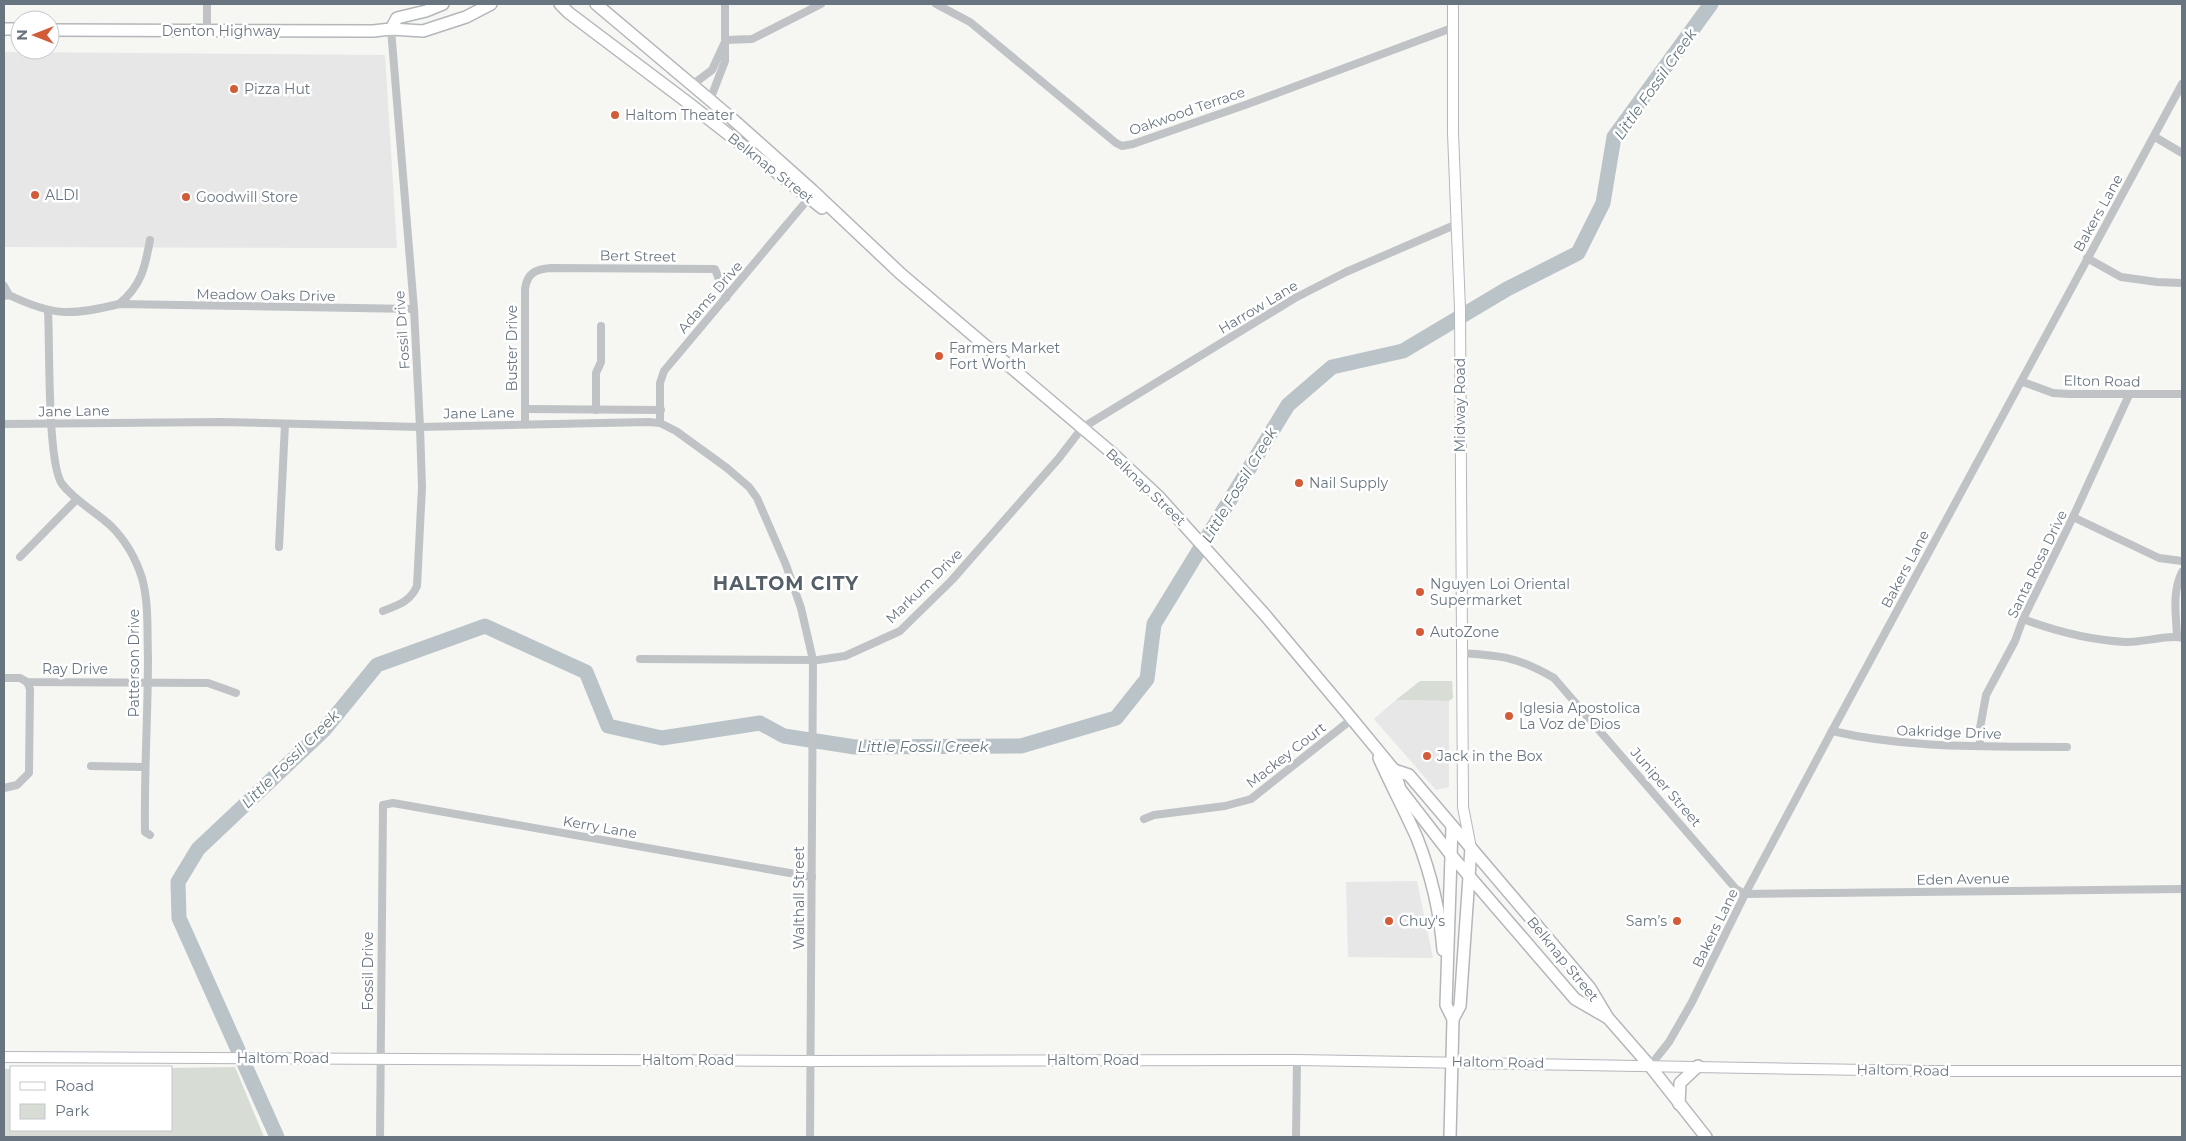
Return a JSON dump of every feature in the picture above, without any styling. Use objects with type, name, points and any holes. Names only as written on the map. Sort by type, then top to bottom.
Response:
[{"type":"main road","points":[[391,29],[397,18],[426,11],[443,4]]},
{"type":"main road","name":"Denton Highway","points":[[60,30],[373,31],[391,29],[423,31],[466,17],[491,4]]},
{"type":"main road","name":"Belknap Street","points":[[560,4],[569,13],[691,105],[863,240],[1082,428],[1151,490],[1220,564],[1372,743],[1394,770],[1400,789],[1451,855],[1575,999],[1608,1018]]},
{"type":"main road","name":"Belknap Street","points":[[596,4],[710,100],[812,190],[863,240]]},
{"type":"main road","name":"Midway Road","points":[[1453,4],[1453,133],[1460,341],[1463,807],[1471,848]]},
{"type":"main road","points":[[1372,743],[1411,825],[1428,872],[1440,920],[1447,992]]},
{"type":"main road","name":"Belknap Street","points":[[1394,770],[1409,775],[1590,988],[1608,1018]]},
{"type":"main road","name":"Midway Road","points":[[1452,827],[1463,807]]},
{"type":"main road","points":[[1452,827],[1446,1005],[1453,1019]]},
{"type":"main road","points":[[1450,1137],[1450,1061],[1453,1019],[1460,1006],[1471,848]]},
{"type":"main road","points":[[1467,916],[1470,904],[1474,898],[1478,896],[1488,898]]},
{"type":"main road","points":[[1450,929],[1466,930]]},
{"type":"main road","points":[[1608,1018],[1650,1066],[1706,1137]]},
{"type":"main road","name":"Haltom Road","points":[[4,1057],[810,1061],[1297,1060],[1450,1061],[1928,1071],[2182,1071]]},
{"type":"main road","points":[[1679,1104],[1680,1083],[1698,1066]]},
{"type":"street","points":[[207,4],[207,31]]},
{"type":"street","points":[[710,100],[724,68],[725,4]]},
{"type":"street","points":[[725,40],[752,39],[821,4]]},
{"type":"street","name":"Oakwood Terrace","points":[[936,4],[970,22],[1122,146],[1133,144],[1245,105],[1452,28]]},
{"type":"street","name":"Fossil Drive","points":[[383,611],[405,602],[413,596],[417,586],[422,487],[414,309],[391,29]]},
{"type":"street","points":[[692,85],[712,70],[725,40]]},
{"type":"street","name":"Bakers Lane","points":[[1650,1066],[1669,1042],[1692,1002],[1745,894],[1832,731],[2023,382],[2087,258],[2155,137],[2182,84]]},
{"type":"street","points":[[2155,137],[2182,153]]},
{"type":"street","name":"Adams Drive","points":[[660,423],[658,410],[660,383],[664,371],[809,198]]},
{"type":"street","name":"Harrow Lane","points":[[1082,428],[1296,298],[1346,272],[1457,224]]},
{"type":"street","name":"Meadow Oaks Drive","points":[[119,304],[136,289],[146,264],[150,240]]},
{"type":"street","points":[[2087,258],[2121,278],[2182,283]]},
{"type":"street","name":"Bert Street","points":[[531,273],[535,270],[551,268],[715,269],[726,298]]},
{"type":"street","name":"Buster Drive","points":[[525,424],[524,288],[526,279],[531,273]]},
{"type":"street","points":[[4,286],[6,296]]},
{"type":"street","name":"Meadow Oaks Drive","points":[[6,296],[48,311],[88,312],[119,304],[414,309]]},
{"type":"street","name":"Patterson Drive","points":[[48,311],[55,465],[61,482],[76,500],[110,526],[127,545],[142,577],[147,605],[148,682],[144,767],[145,832],[150,835]]},
{"type":"street","points":[[596,410],[596,373],[601,362],[601,326]]},
{"type":"street","name":"Elton Road","points":[[2023,382],[2053,393],[2182,394]]},
{"type":"street","name":"Santa Rosa Drive","points":[[1980,746],[1980,728],[1986,696],[2073,517],[2129,395]]},
{"type":"street","points":[[525,412],[658,410]]},
{"type":"street","name":"Jane Lane","points":[[4,424],[285,424],[420,427],[622,421],[660,423],[676,431],[727,468],[749,487],[757,498],[784,559],[801,608],[813,660]]},
{"type":"street","points":[[279,548],[285,424]]},
{"type":"street","name":"Markum Drive","points":[[640,659],[813,660],[845,656],[900,630],[952,580],[1082,428]]},
{"type":"street","points":[[20,557],[76,500]]},
{"type":"street","points":[[2073,517],[2159,558],[2182,561]]},
{"type":"street","points":[[2023,619],[2053,630],[2126,642],[2180,637],[2175,599],[2178,579],[2182,572]]},
{"type":"street","name":"Juniper Street","points":[[1462,653],[1502,656],[1528,663],[1554,678],[1736,888],[1745,894]]},
{"type":"street","name":"Walthall Street","points":[[810,1137],[813,660]]},
{"type":"street","name":"Ray Drive","points":[[4,678],[20,678],[27,682],[208,683],[236,693]]},
{"type":"street","points":[[4,788],[17,785],[29,773],[30,689],[27,682]]},
{"type":"street","name":"Mackey Court","points":[[1144,819],[1154,814],[1226,806],[1251,799],[1352,719]]},
{"type":"street","name":"Oakridge Drive","points":[[1832,731],[1869,740],[1906,744],[2067,748]]},
{"type":"street","points":[[91,766],[144,767]]},
{"type":"street","name":"Kerry Lane","points":[[383,805],[393,803],[812,877]]},
{"type":"street","name":"Fossil Drive","points":[[380,1137],[383,805]]},
{"type":"street","name":"Eden Avenue","points":[[1745,894],[2182,889]]},
{"type":"street","points":[[1296,1137],[1297,1060]]},
{"type":"shaded area","points":[[4,52],[10,52],[10,60],[60,60],[60,52],[385,55],[397,248],[4,247]]},
{"type":"shaded area","points":[[1396,700],[1449,701],[1449,787],[1436,790],[1374,719]]},
{"type":"shaded area","points":[[1417,881],[1433,958],[1348,957],[1346,882]]},
{"type":"green space","points":[[1420,681],[1452,681],[1453,698],[1449,701],[1396,700]]},
{"type":"green space","points":[[235,1067],[264,1137],[4,1137],[4,1069],[10,1069],[10,1131],[172,1131],[172,1068]]},
{"type":"waterway","name":"Little Fossil Creek","points":[[277,1137],[179,918],[178,882],[198,849],[324,730],[377,665],[485,626],[586,672],[608,726],[662,738],[760,723],[784,736],[855,747],[1021,746],[1116,718],[1147,679],[1154,624],[1288,405],[1332,367],[1403,351],[1507,289],[1578,253],[1603,203],[1614,137],[1711,4]]},
{"type":"place","name":"Pizza Hut","points":[[234,89]]},
{"type":"place","name":"Haltom Theater","points":[[615,115]]},
{"type":"place","name":"ALDI","points":[[35,195]]},
{"type":"place","name":"Goodwill Store","points":[[186,197]]},
{"type":"place","name":"Farmers Market Fort Worth","points":[[939,356]]},
{"type":"place","name":"Nail Supply","points":[[1299,483]]},
{"type":"place","name":"Nguyen Loi Oriental Supermarket","points":[[1420,592]]},
{"type":"place","name":"AutoZone","points":[[1420,632]]},
{"type":"place","name":"Iglesia Apostolica La Voz de Dios","points":[[1509,716]]},
{"type":"place","name":"Jack in the Box","points":[[1427,756]]},
{"type":"place","name":"Chuy's","points":[[1389,921]]},
{"type":"place","name":"Sam’s","points":[[1677,921]]},
{"type":"district","name":"HALTOM CITY","points":[[786,583]]}]
